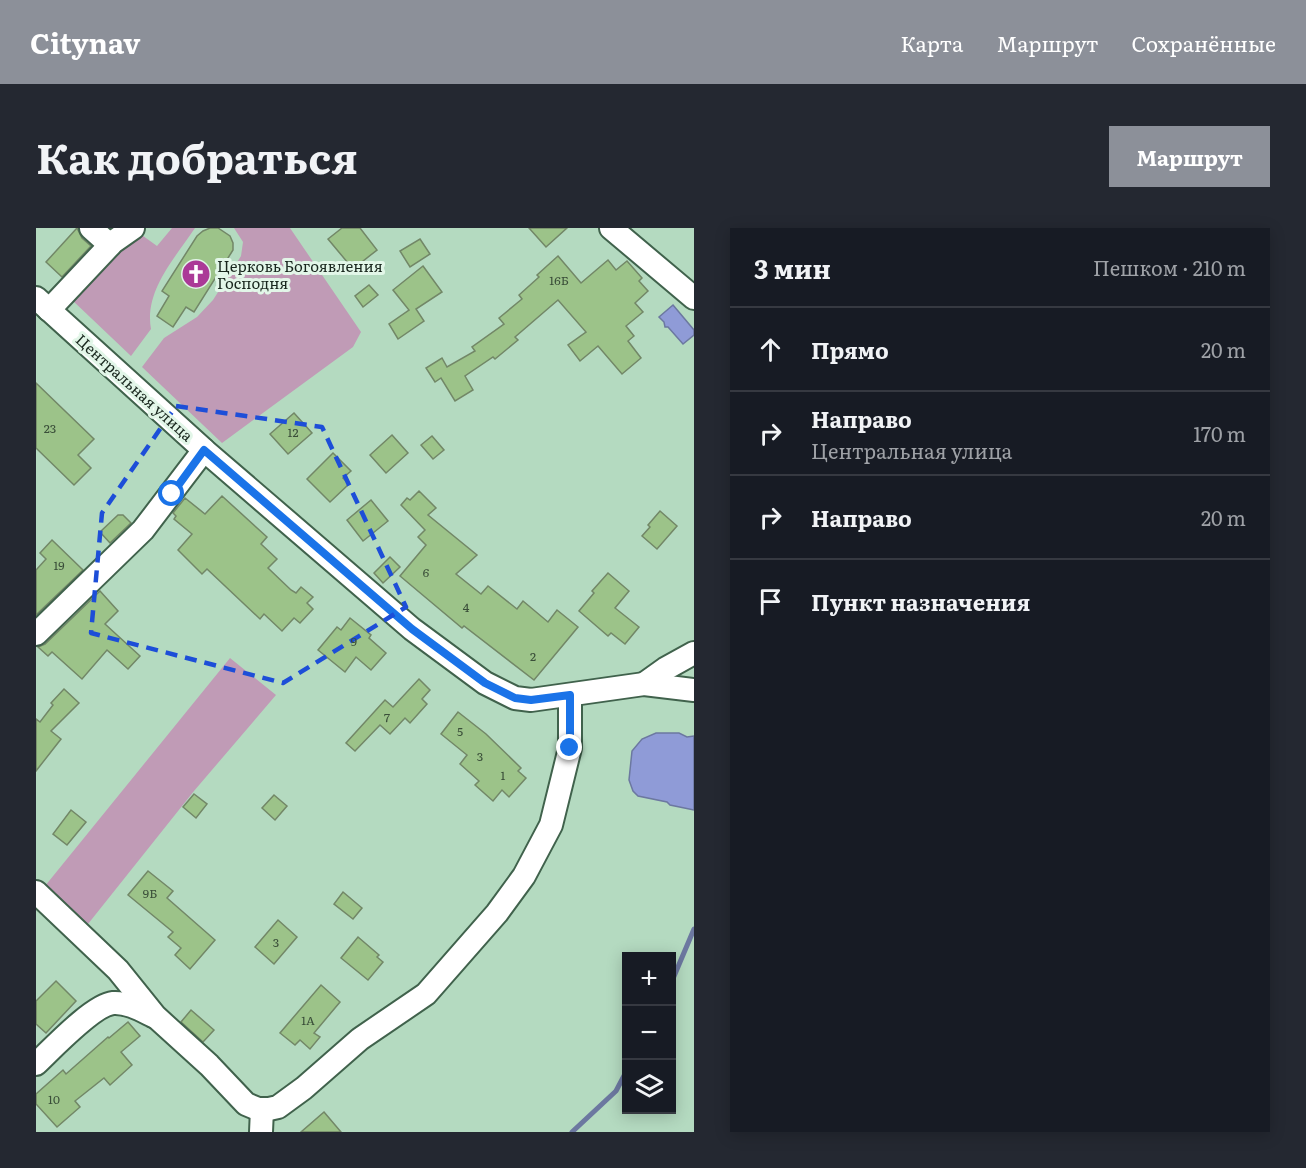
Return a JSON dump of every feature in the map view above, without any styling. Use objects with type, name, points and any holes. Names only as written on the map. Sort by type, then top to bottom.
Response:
[{"type":"street","points":[[91,228],[110,245]]},
{"type":"street","points":[[42,304],[133,228]]},
{"type":"street","points":[[611,228],[694,298]]},
{"type":"street","name":"Центральная улица","points":[[42,304],[204,450],[412,629],[485,683],[515,698],[531,700],[644,684],[694,690]]},
{"type":"street","points":[[36,634],[143,530],[204,450]]},
{"type":"street","points":[[644,684],[694,653]]},
{"type":"street","points":[[36,892],[118,970],[155,1016],[209,1065],[246,1104],[262,1109],[278,1107],[304,1088],[360,1039],[426,994],[497,913],[517,885],[540,849],[551,825],[570,748],[570,695]]},
{"type":"street","points":[[36,1064],[96,1008],[112,1003],[129,1005],[155,1016]]},
{"type":"street","points":[[261,1132],[262,1109]]},
{"type":"highlighted area","points":[[176,406],[322,427],[406,607],[283,683],[91,633],[102,513]]},
{"type":"shaded area","points":[[172,228],[195,228],[170,263],[157,288],[152,301],[151,329],[131,356],[71,299],[121,246],[139,233],[157,246]]},
{"type":"shaded area","points":[[234,228],[290,228],[361,332],[353,347],[222,443],[142,367],[164,338],[197,317],[213,300],[241,256],[243,242]]},
{"type":"shaded area","points":[[230,658],[276,695],[194,791],[88,924],[45,886]]},
{"type":"water","points":[[673,305],[694,330],[694,335],[683,344],[668,327],[665,327],[659,317]]},
{"type":"water","points":[[656,733],[679,733],[687,737],[694,736],[694,810],[638,796],[633,791],[629,780],[632,751],[642,739]]},
{"type":"building","points":[[77,228],[82,238],[91,246],[62,277],[46,262]]},
{"type":"building","name":"Церковь Богоявления Господня","points":[[210,228],[218,228],[230,236],[233,250],[194,312],[186,307],[173,327],[157,316],[169,296],[162,291],[197,236]]},
{"type":"building","points":[[342,228],[360,228],[377,250],[353,269],[328,239]]},
{"type":"building","points":[[529,228],[567,228],[546,247]]},
{"type":"building","points":[[420,239],[430,254],[410,267],[400,251]]},
{"type":"building","points":[[558,256],[581,283],[608,260],[616,270],[627,261],[642,278],[639,281],[648,291],[635,303],[643,312],[626,326],[634,336],[628,341],[641,358],[622,374],[598,346],[580,361],[568,345],[586,332],[558,300],[515,337],[518,340],[495,359],[493,357],[465,376],[473,390],[455,401],[441,378],[435,382],[426,368],[442,358],[447,367],[475,351],[472,347],[504,324],[499,318],[522,299],[519,295]]},
{"type":"building","points":[[423,266],[442,292],[416,309],[424,321],[398,339],[389,324],[409,310],[393,290]]},
{"type":"building","points":[[369,285],[378,295],[363,307],[355,296]]},
{"type":"building","points":[[36,383],[94,439],[78,455],[91,468],[74,485],[36,448]]},
{"type":"building","points":[[294,413],[312,433],[288,454],[270,434]]},
{"type":"building","points":[[392,435],[408,453],[386,473],[370,455]]},
{"type":"building","points":[[432,436],[444,450],[433,459],[421,445]]},
{"type":"building","points":[[333,453],[351,471],[343,478],[349,484],[330,502],[307,479]]},
{"type":"building","points":[[419,491],[436,508],[428,515],[477,555],[456,574],[481,594],[488,586],[517,609],[523,601],[548,622],[557,610],[578,627],[534,680],[464,626],[462,628],[400,576],[426,545],[418,537],[425,530],[401,505],[407,498],[410,500]]},
{"type":"building","points":[[222,496],[267,537],[261,544],[277,559],[268,568],[291,590],[296,593],[301,587],[313,597],[307,603],[313,609],[300,623],[294,618],[282,631],[264,614],[260,619],[207,569],[202,574],[178,550],[192,534],[174,519],[176,516],[173,513],[185,498],[205,514]]},
{"type":"building","points":[[371,500],[388,521],[363,541],[347,520]]},
{"type":"building","points":[[660,511],[677,526],[657,549],[642,536]]},
{"type":"building","points":[[118,515],[123,515],[131,523],[110,543],[100,532]]},
{"type":"building","points":[[52,540],[83,570],[36,615],[36,570],[46,559],[40,553]]},
{"type":"building","points":[[390,557],[400,567],[383,583],[374,573]]},
{"type":"building","points":[[608,573],[629,591],[615,608],[639,627],[625,644],[611,633],[608,636],[579,611]]},
{"type":"building","points":[[100,591],[118,611],[105,624],[140,656],[128,669],[107,650],[82,679],[52,652],[48,656],[38,647],[45,644]]},
{"type":"building","points":[[350,618],[371,635],[369,638],[386,653],[371,670],[356,657],[345,672],[318,650],[337,627],[341,630]]},
{"type":"building","points":[[419,679],[430,690],[422,699],[427,704],[410,723],[405,718],[390,734],[380,725],[355,751],[346,743],[385,700],[393,707]]},
{"type":"building","points":[[64,689],[79,703],[51,731],[61,739],[36,771],[36,719],[40,722],[53,705],[51,703]]},
{"type":"building","points":[[458,712],[486,734],[521,768],[518,771],[526,778],[509,797],[502,790],[493,801],[475,785],[479,781],[460,764],[467,755],[441,734]]},
{"type":"building","points":[[194,794],[207,804],[196,818],[183,807]]},
{"type":"building","points":[[274,795],[287,806],[275,820],[262,808]]},
{"type":"building","points":[[71,810],[86,822],[67,845],[53,834]]},
{"type":"building","points":[[148,871],[173,891],[167,898],[215,940],[190,969],[175,955],[181,948],[168,937],[173,932],[128,895]]},
{"type":"building","points":[[343,892],[362,908],[353,919],[334,904]]},
{"type":"building","points":[[278,920],[297,937],[274,964],[255,947]]},
{"type":"building","points":[[358,937],[379,955],[377,957],[383,962],[368,980],[341,958]]},
{"type":"building","points":[[56,981],[76,1001],[46,1033],[36,1024],[36,1001]]},
{"type":"building","points":[[321,985],[340,1002],[314,1033],[320,1037],[310,1049],[300,1040],[295,1045],[280,1033]]},
{"type":"building","points":[[191,1010],[214,1030],[203,1042],[181,1022]]},
{"type":"building","points":[[128,1022],[140,1036],[121,1052],[132,1065],[110,1085],[104,1078],[75,1101],[80,1107],[57,1127],[36,1104],[36,1094],[63,1070],[66,1074]]},
{"type":"building","points":[[324,1112],[341,1132],[301,1132]]},
{"type":"waterway","points":[[676,972],[694,929]]},
{"type":"waterway","points":[[572,1132],[616,1091],[622,1080]]},
{"type":"place","name":"Церковь Богоявления Господня","points":[[196,274]]},
{"type":"route","points":[[172,494],[204,450],[412,629],[485,683],[515,698],[531,700],[570,695],[570,748]]}]
